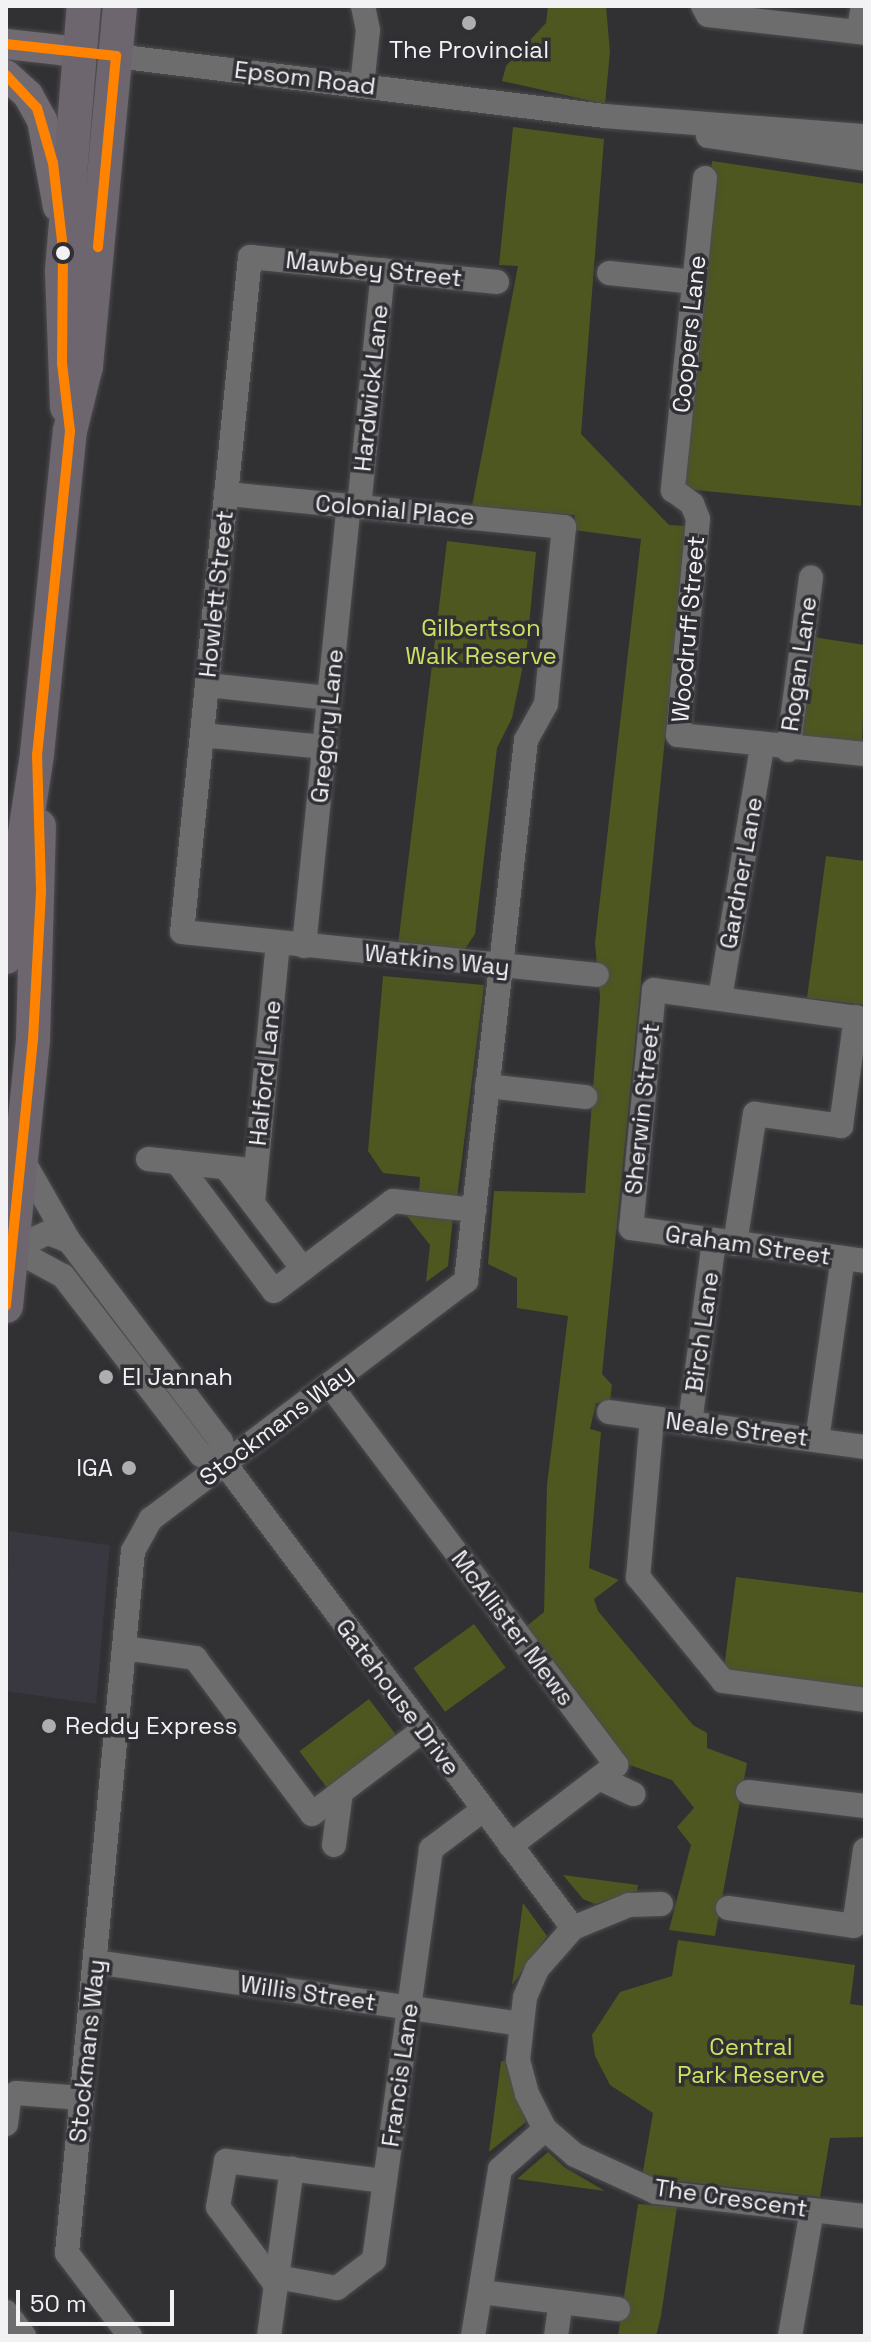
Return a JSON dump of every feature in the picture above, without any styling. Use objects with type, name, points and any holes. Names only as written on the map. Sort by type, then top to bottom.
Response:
[{"type":"highway","points":[[70,431],[63,332],[63,249],[84,6]]},
{"type":"highway","points":[[6,957],[37,754],[70,431],[86,366],[120,6]]},
{"type":"highway","name":"Epsom Road","points":[[79,52],[116,56]]},
{"type":"highway","points":[[63,332],[74,322],[95,285]]},
{"type":"highway","points":[[6,1306],[8,1249],[22,1159],[41,892],[37,754]]},
{"type":"main road","name":"Epsom Road","points":[[6,44],[79,52]]},
{"type":"main road","points":[[6,75],[30,98],[45,129],[63,249]]},
{"type":"street","points":[[362,86],[368,30],[363,6]]},
{"type":"street","points":[[704,10],[862,32],[863,6]]},
{"type":"street","name":"Epsom Road","points":[[116,56],[604,116],[865,136]]},
{"type":"street","name":"Epsom Road","points":[[604,116],[865,159]]},
{"type":"street","name":"Coopers Lane","points":[[673,490],[705,178]]},
{"type":"street","name":"Mawbey Street","points":[[250,257],[497,282]]},
{"type":"street","name":"Howlett Street","points":[[182,931],[250,257]]},
{"type":"street","name":"Hardwick Lane","points":[[354,507],[383,270]]},
{"type":"street","points":[[609,273],[695,282]]},
{"type":"street","name":"Woodruff Street","points":[[673,490],[692,504],[698,519],[678,735],[788,750],[865,754]]},
{"type":"street","name":"Colonial Place","points":[[226,494],[564,527]]},
{"type":"street","name":"Gregory Lane","points":[[304,946],[329,698],[354,507]]},
{"type":"street","name":"Stockmans Way","points":[[130,2336],[67,2253],[137,1537],[151,1519],[461,1288],[475,1210],[526,740],[546,704],[564,527]]},
{"type":"street","name":"Rogan Lane","points":[[788,750],[811,578]]},
{"type":"street","points":[[207,685],[329,698]]},
{"type":"street","points":[[202,735],[325,747]]},
{"type":"street","name":"Gardner Lane","points":[[720,998],[762,747]]},
{"type":"street","name":"Watkins Way","points":[[182,931],[278,944],[597,975]]},
{"type":"street","name":"Halford Lane","points":[[253,1202],[278,944]]},
{"type":"street","name":"Sherwin Street","points":[[631,1228],[654,990],[720,998]]},
{"type":"street","points":[[720,998],[860,1018]]},
{"type":"street","name":"Birch Lane","points":[[690,1423],[725,1242],[755,1114],[841,1126],[860,1018]]},
{"type":"street","points":[[487,1086],[585,1097]]},
{"type":"street","name":"Gatehouse Drive","points":[[22,1159],[69,1241],[152,1369],[201,1455],[225,1464],[573,1928]]},
{"type":"street","points":[[148,1159],[255,1171]]},
{"type":"street","points":[[177,1162],[274,1291],[393,1201],[475,1210]]},
{"type":"street","points":[[226,1168],[303,1269]]},
{"type":"street","name":"Graham Street","points":[[631,1228],[854,1259]]},
{"type":"street","points":[[8,1249],[48,1233],[69,1241]]},
{"type":"street","name":"Gatehouse Drive","points":[[8,1249],[61,1274],[152,1369]]},
{"type":"street","points":[[817,1440],[854,1259]]},
{"type":"street","name":"McAllister Mews","points":[[330,1385],[616,1765],[599,1778]]},
{"type":"street","name":"Neale Street","points":[[609,1412],[865,1447]]},
{"type":"street","points":[[652,1418],[638,1577],[723,1681],[865,1700]]},
{"type":"street","points":[[124,1648],[195,1658],[312,1814],[423,1730]]},
{"type":"street","points":[[510,1846],[599,1778],[634,1794]]},
{"type":"street","points":[[334,1845],[341,1792]]},
{"type":"street","points":[[748,1792],[865,1806]]},
{"type":"street","name":"Francis Lane","points":[[277,2281],[337,2288],[374,2260],[431,1849],[483,1810]]},
{"type":"street","points":[[728,1908],[854,1926],[865,1850]]},
{"type":"street","name":"The Crescent","points":[[661,1904],[629,1905],[573,1928],[537,1969],[520,2024],[518,2060],[527,2094],[545,2129],[575,2155],[656,2192],[865,2216]]},
{"type":"street","name":"Willis Street","points":[[96,1962],[520,2024]]},
{"type":"street","points":[[6,2124],[9,2099],[16,2093],[82,2098]]},
{"type":"street","points":[[473,2336],[500,2169],[545,2129]]},
{"type":"street","points":[[277,2281],[218,2207],[226,2161],[385,2181]]},
{"type":"street","points":[[269,2336],[292,2169]]},
{"type":"street","points":[[790,2336],[812,2210]]},
{"type":"street","points":[[481,2292],[618,2309]]},
{"type":"street","points":[[556,2336],[561,2302]]},
{"type":"street","points":[[6,2312],[24,2336]]},
{"type":"shaded area","points":[[9,1531],[110,1545],[96,1704],[6,1691]]},
{"type":"green space","points":[[548,6],[606,6],[610,52],[605,104],[502,81],[506,66],[546,23]]},
{"type":"green space","points":[[513,127],[604,139],[581,434],[669,525],[686,526],[602,1374],[612,1385],[610,1401],[596,1403],[590,1429],[601,1432],[589,1568],[619,1580],[594,1599],[598,1611],[693,1725],[707,1733],[707,1748],[747,1763],[715,1936],[669,1930],[691,1845],[677,1827],[694,1808],[672,1780],[624,1763],[522,1630],[544,1612],[547,1485],[568,1316],[517,1308],[517,1278],[488,1264],[494,1191],[585,1193],[600,997],[595,943],[641,539],[574,530],[575,515],[472,506],[518,266],[499,265]]},
{"type":"green space","points":[[712,161],[865,184],[861,506],[685,489]]},
{"type":"green space","name":"Gilbertson Walk Reserve","points":[[447,541],[536,552],[527,646],[512,718],[497,748],[475,934],[464,950],[398,945]]},
{"type":"green space","points":[[813,637],[865,645],[862,744],[801,736]]},
{"type":"green space","points":[[826,856],[865,861],[865,1005],[807,998]]},
{"type":"green space","points":[[383,976],[484,985],[457,1198],[419,1192],[420,1177],[383,1173],[368,1151]]},
{"type":"green space","points":[[403,1211],[453,1216],[448,1266],[426,1282],[430,1245]]},
{"type":"green space","points":[[736,1577],[865,1593],[865,1694],[732,1678],[724,1668]]},
{"type":"green space","points":[[474,1624],[506,1668],[445,1712],[413,1668]]},
{"type":"green space","points":[[369,1699],[399,1739],[330,1791],[300,1751]]},
{"type":"green space","points":[[563,1875],[638,1885],[637,1891],[595,1904],[583,1899]]},
{"type":"green space","points":[[523,1903],[547,1936],[512,1985]]},
{"type":"green space","name":"Central Park Reserve","points":[[678,1940],[855,1965],[850,2004],[865,2006],[865,2137],[830,2138],[820,2197],[642,2177],[653,2113],[610,2085],[595,2056],[592,2035],[620,1992],[672,1976]]},
{"type":"green space","points":[[505,2060],[526,2122],[489,2152],[501,2062]]},
{"type":"green space","points":[[548,2152],[564,2167],[605,2191],[517,2179]]},
{"type":"green space","points":[[638,2204],[677,2207],[661,2316],[656,2336],[618,2336]]},
{"type":"transit line","points":[[6,44],[116,56],[98,247]]},
{"type":"transit line","points":[[6,75],[37,108],[53,163],[63,249],[62,363],[70,431],[37,754],[41,892],[33,1039],[6,1306]]},
{"type":"place","name":"The Provincial","points":[[469,23]]},
{"type":"place","name":"El Jannah","points":[[106,1377]]},
{"type":"place","name":"IGA","points":[[129,1468]]},
{"type":"place","name":"Reddy Express","points":[[49,1726]]}]
